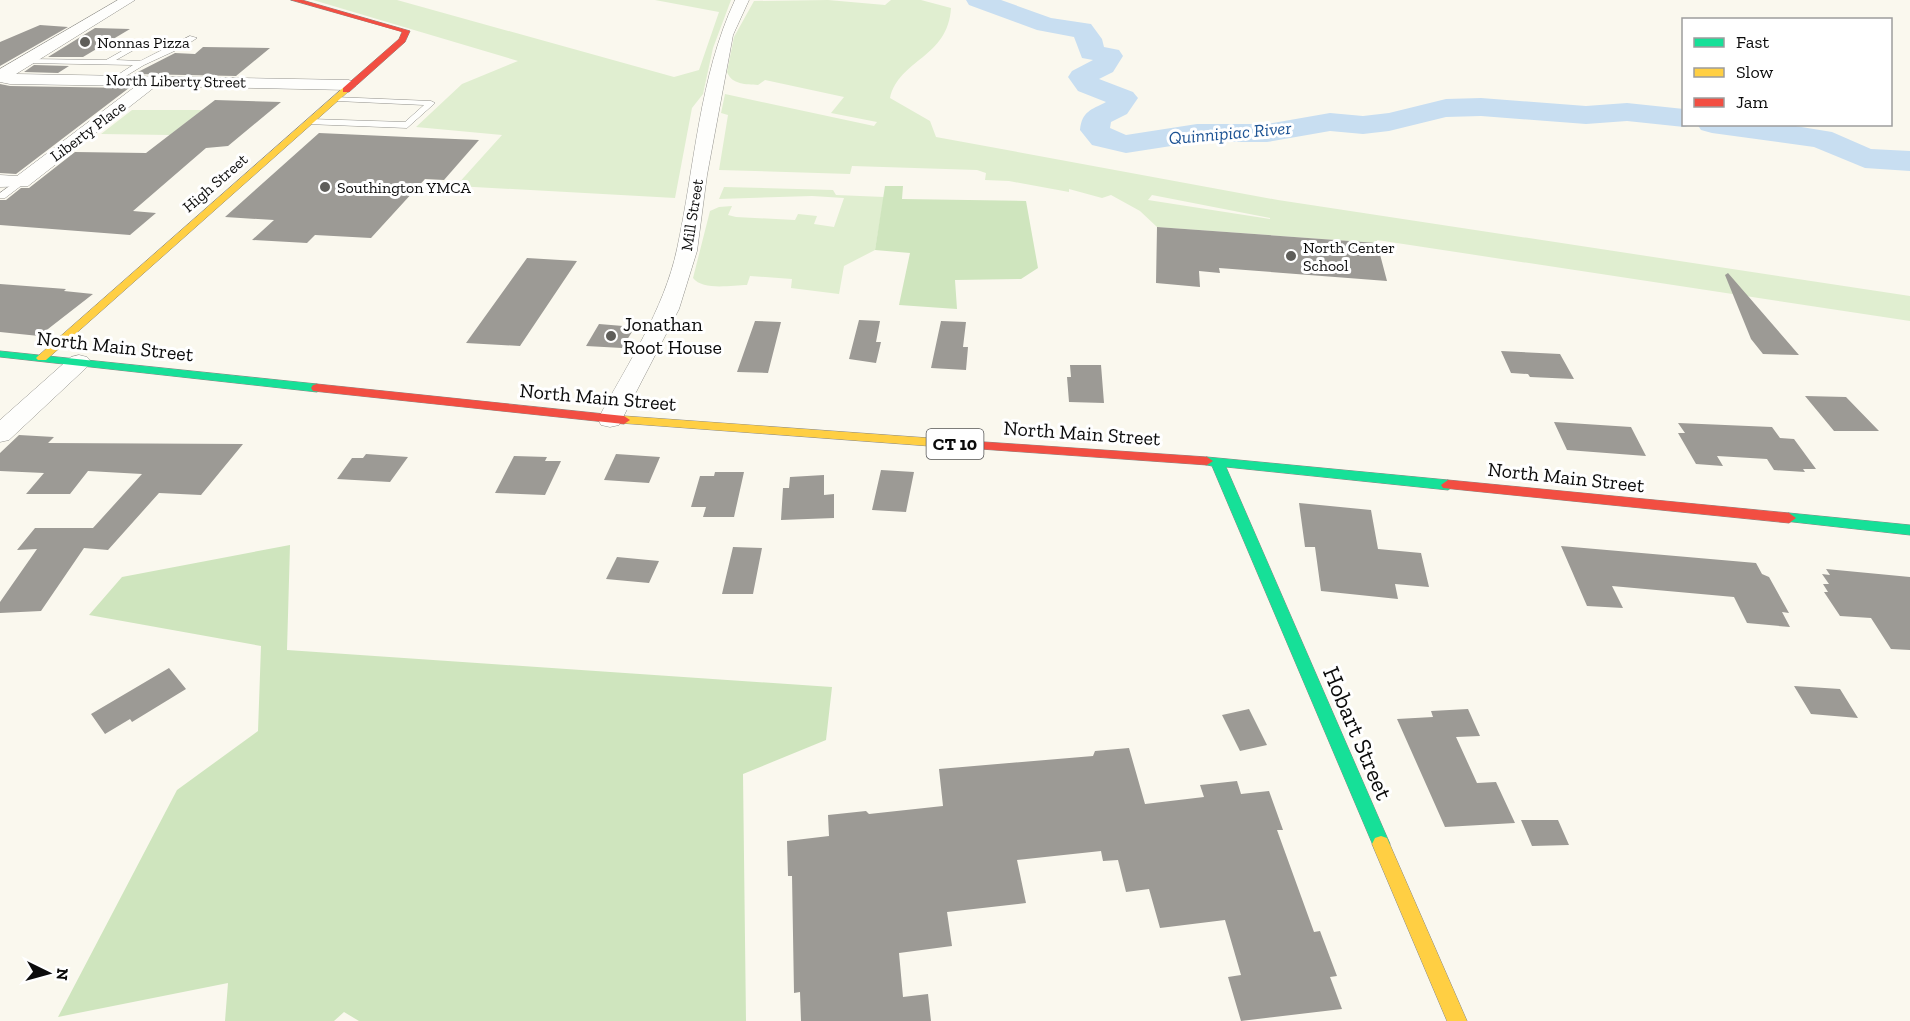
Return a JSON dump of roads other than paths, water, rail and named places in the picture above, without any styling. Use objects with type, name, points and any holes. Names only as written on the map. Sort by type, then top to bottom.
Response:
[{"type":"main road","name":"High Street","points":[[42,358],[337,99],[402,40],[406,31],[294,0]]},
{"type":"main road","name":"North Main Street","points":[[0,354],[610,419],[1217,462],[1910,530]]},
{"type":"main road","name":"Hobart Street","points":[[1217,462],[1457,1021]]},
{"type":"street","points":[[1,75],[128,0]]},
{"type":"street","name":"Mill Street","points":[[610,419],[668,309],[687,251],[698,175],[726,35],[742,0]]},
{"type":"street","name":"North Liberty Street","points":[[1,75],[10,79],[154,80],[350,86]]},
{"type":"street","name":"Liberty Place","points":[[1,189],[21,182],[154,80]]},
{"type":"street","points":[[0,434],[80,362]]},
{"type":"lane","points":[[116,80],[141,63],[161,53],[177,49],[193,38]]},
{"type":"lane","points":[[108,62],[136,45]]},
{"type":"lane","points":[[28,61],[141,63]]},
{"type":"lane","points":[[310,122],[407,125],[431,103],[337,99]]},
{"type":"waterway","name":"Quinnipiac River","points":[[978,0],[1046,25],[1082,30],[1089,39],[1092,52],[1109,56],[1103,66],[1082,77],[1088,85],[1123,98],[1117,108],[1096,118],[1095,130],[1103,138],[1126,144],[1197,133],[1267,133],[1330,122],[1363,125],[1389,122],[1446,108],[1481,107],[1586,115],[1627,112],[1682,118]]},
{"type":"waterway","name":"Quinnipiac River","points":[[1727,126],[1821,139],[1865,158],[1910,161]]},
{"type":"place","name":"Nonnas Pizza","points":[[85,42]]},
{"type":"place","name":"Southington YMCA","points":[[325,187]]},
{"type":"place","name":"North Center School","points":[[1291,256]]},
{"type":"place","name":"Jonathan Root House","points":[[611,336]]}]
